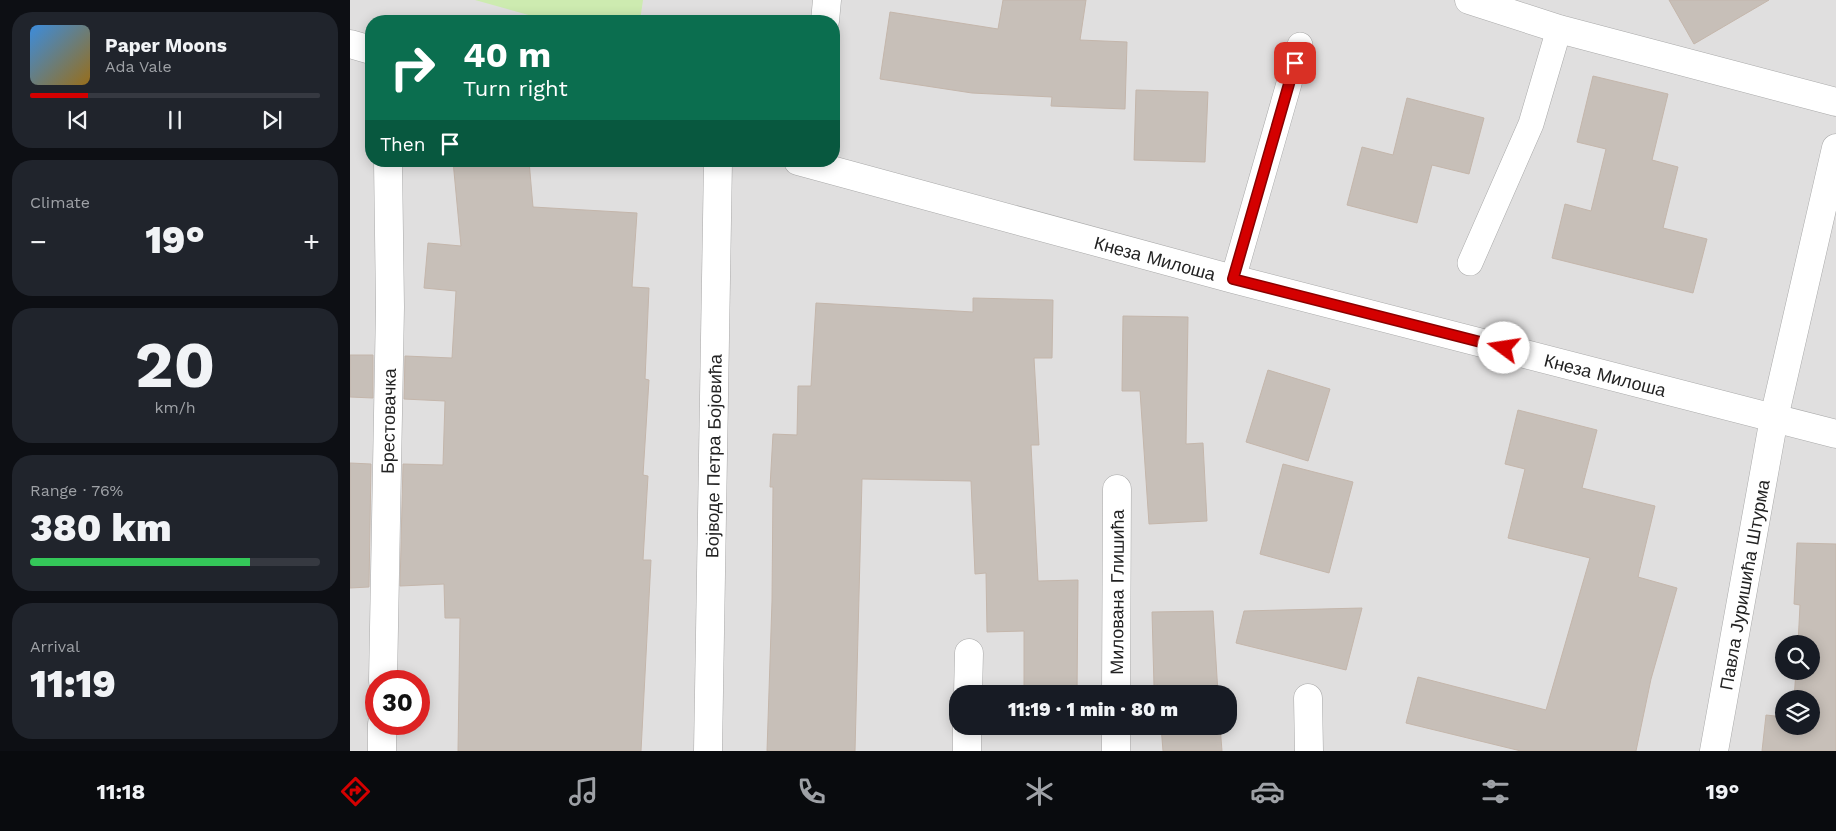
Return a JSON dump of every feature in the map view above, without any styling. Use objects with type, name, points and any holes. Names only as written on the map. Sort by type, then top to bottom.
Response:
[{"type":"street","points":[[826,15],[827,0]]},
{"type":"street","points":[[1468,0],[1559,29],[1836,102]]},
{"type":"street","points":[[350,44],[365,48]]},
{"type":"street","points":[[1774,418],[1836,148]]},
{"type":"street","name":"Брестовачка","points":[[383,670],[390,307],[388,167]]},
{"type":"street","name":"Војводе Петра Бојовића","points":[[708,751],[718,167]]},
{"type":"street","name":"Кнеза Милоша","points":[[823,167],[1233,279],[1836,434]]},
{"type":"street","name":"Павла Јуришића Штурма","points":[[1714,751],[1774,418]]},
{"type":"street","name":"Милована Глишића","points":[[1116,685],[1117,489]]},
{"type":"street","points":[[968,685],[969,653]]},
{"type":"street","points":[[1308,698],[1309,751]]},
{"type":"street","points":[[382,735],[382,751]]},
{"type":"street","points":[[967,735],[967,751]]},
{"type":"street","points":[[1116,735],[1116,751]]},
{"type":"lane","points":[[1470,263],[1531,124],[1559,29]]},
{"type":"lane","points":[[1233,279],[1300,45]]},
{"type":"shaded area","points":[[350,0],[1836,0],[1836,751],[350,751]]},
{"type":"green space","points":[[475,0],[643,0],[641,15],[529,15]]},
{"type":"building","points":[[1003,0],[1086,0],[1080,40],[1127,42],[1125,109],[1051,106],[1052,97],[972,93],[880,79],[890,12],[998,29]]},
{"type":"building","points":[[1669,0],[1769,0],[1694,44]]},
{"type":"building","points":[[1593,76],[1668,94],[1652,160],[1678,167],[1663,228],[1707,239],[1693,293],[1552,258],[1565,204],[1591,211],[1606,149],[1577,142]]},
{"type":"building","points":[[1136,90],[1208,92],[1205,162],[1134,160]]},
{"type":"building","points":[[1407,98],[1484,118],[1469,174],[1432,165],[1417,223],[1347,205],[1362,147],[1393,155]]},
{"type":"building","points":[[454,167],[530,167],[533,207],[637,213],[632,287],[649,288],[645,379],[649,380],[643,475],[648,476],[643,560],[651,560],[641,751],[458,751],[460,618],[445,618],[444,584],[400,586],[403,464],[443,465],[445,401],[404,399],[405,356],[452,358],[456,291],[424,288],[428,243],[461,246]]},
{"type":"building","points":[[973,298],[1053,300],[1052,358],[1034,358],[1039,445],[1031,445],[1038,581],[1078,580],[1077,685],[1024,685],[1024,631],[987,632],[986,573],[975,574],[971,481],[862,479],[855,751],[767,751],[772,601],[773,487],[770,487],[773,434],[797,435],[798,386],[811,386],[816,303],[973,312]]},
{"type":"building","points":[[1123,316],[1188,317],[1186,444],[1203,443],[1207,521],[1149,524],[1140,391],[1122,391]]},
{"type":"building","points":[[350,355],[373,355],[373,398],[350,397]]},
{"type":"building","points":[[1268,370],[1330,389],[1308,461],[1246,442]]},
{"type":"building","points":[[1518,410],[1597,430],[1582,488],[1655,506],[1638,577],[1677,588],[1651,679],[1636,751],[1521,751],[1406,723],[1418,677],[1546,710],[1590,558],[1508,538],[1525,469],[1505,464]]},
{"type":"building","points":[[350,463],[371,464],[369,587],[350,588]]},
{"type":"building","points":[[1283,464],[1353,482],[1329,573],[1260,554]]},
{"type":"building","points":[[1797,543],[1836,544],[1836,751],[1762,751],[1766,715],[1775,716],[1775,735],[1820,735],[1820,690],[1795,690],[1795,680],[1820,680],[1820,635],[1798,635],[1800,605],[1794,604]]},
{"type":"building","points":[[1362,608],[1346,670],[1236,643],[1244,611]]},
{"type":"building","points":[[1213,611],[1217,685],[1154,685],[1152,612]]},
{"type":"building","points":[[1162,735],[1221,735],[1222,751],[1163,751]]},
{"type":"route","points":[[1295,63],[1233,279],[1504,348]]}]
